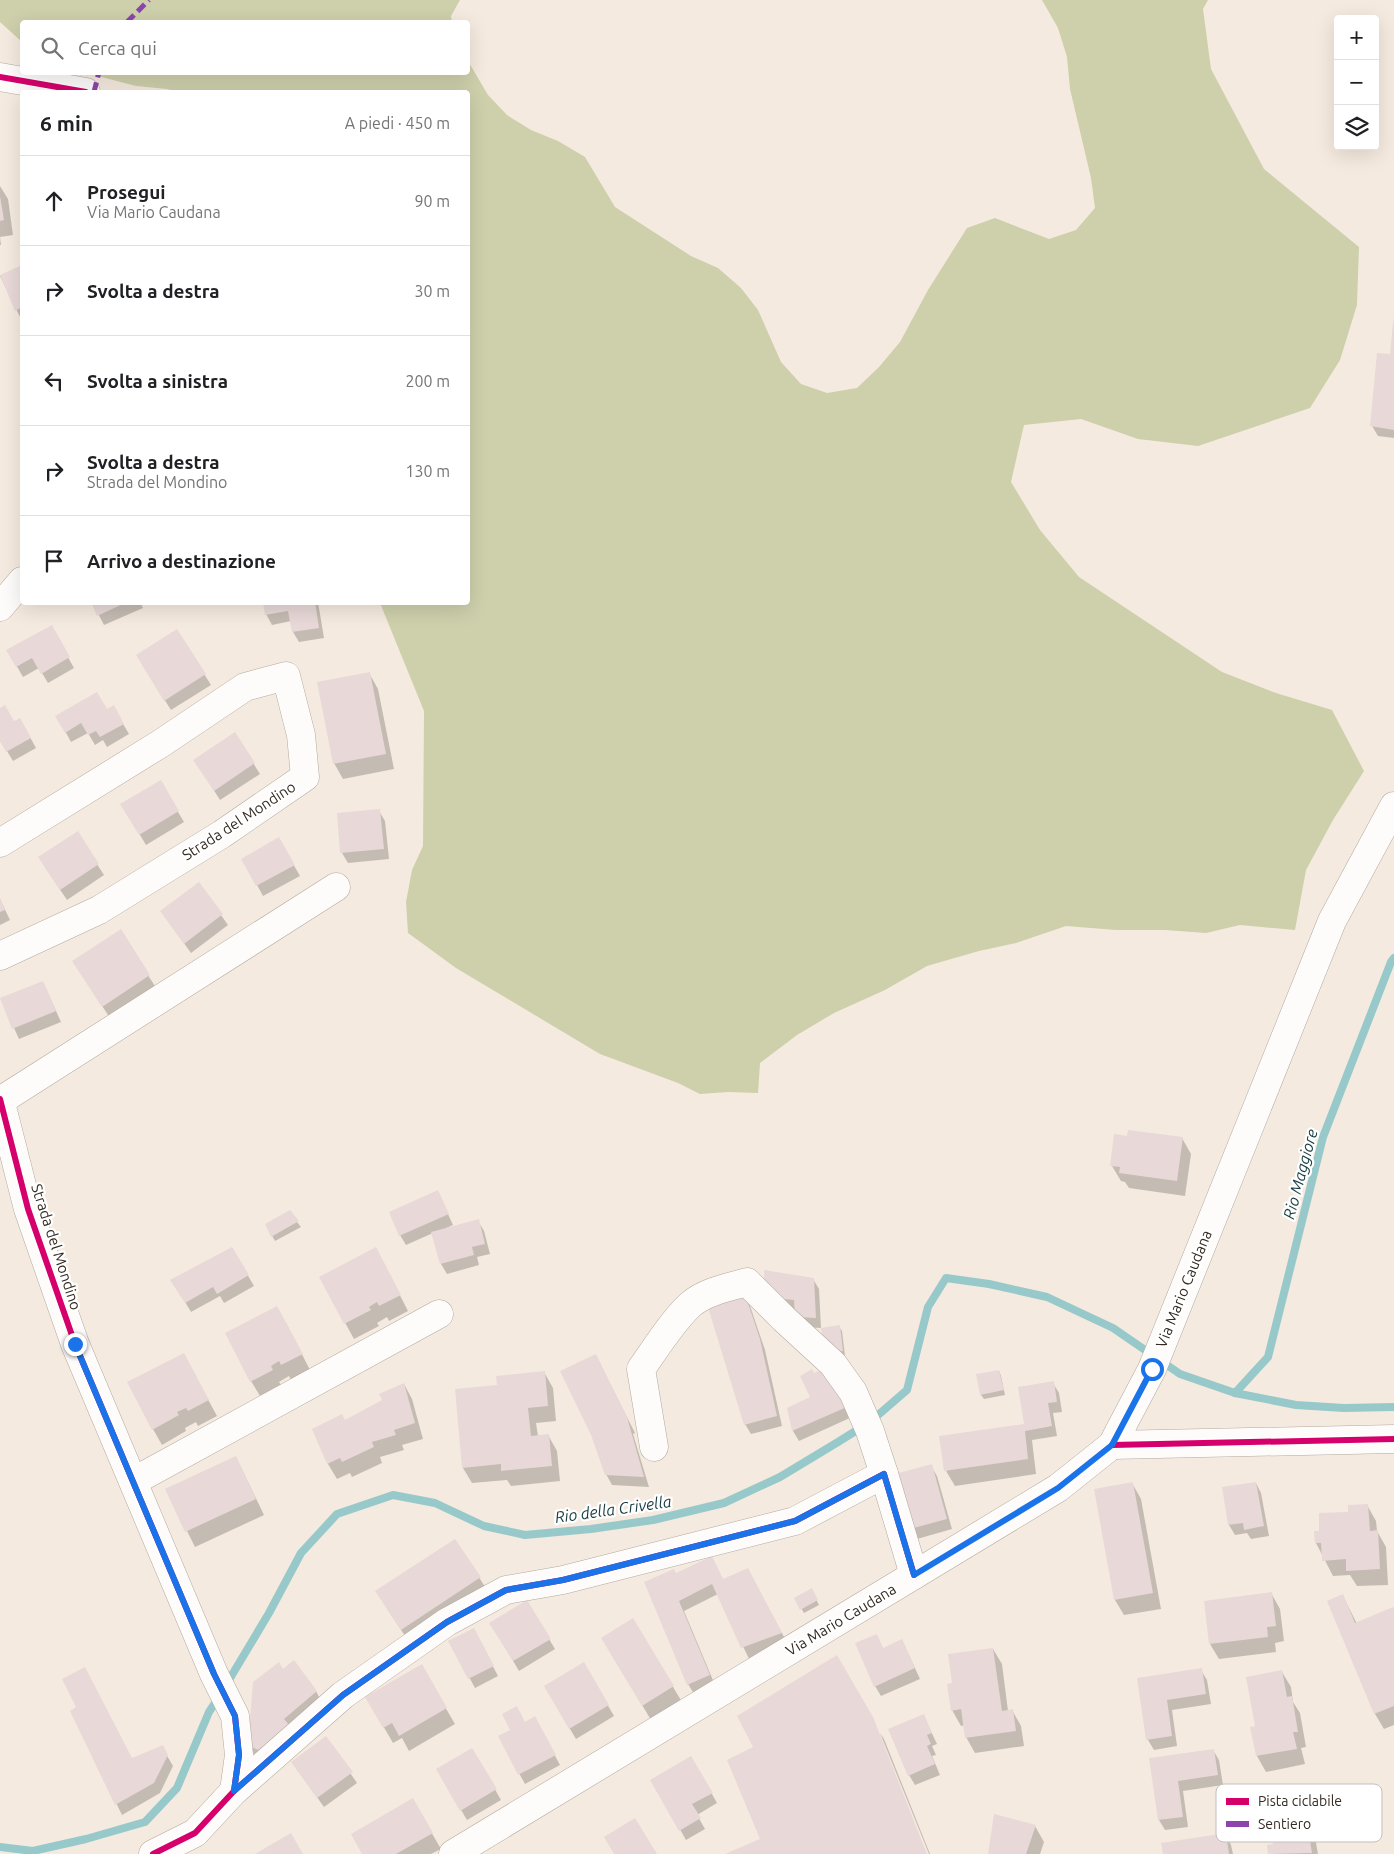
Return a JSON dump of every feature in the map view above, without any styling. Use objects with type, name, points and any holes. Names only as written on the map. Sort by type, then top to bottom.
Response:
[{"type":"street","points":[[0,77],[75,90]]},
{"type":"street","points":[[0,606],[20,583]]},
{"type":"street","name":"Strada del Mondino","points":[[0,843],[160,744],[245,687],[286,676],[301,735],[305,777],[222,834],[99,910],[0,956]]},
{"type":"street","name":"Via Mario Caudana","points":[[453,1854],[1058,1488],[1112,1445],[1152,1369],[1332,921],[1394,806]]},
{"type":"street","name":"Strada del Mondino","points":[[234,1791],[239,1755],[235,1716],[214,1674],[75,1344],[28,1209],[0,1100],[336,887]]},
{"type":"street","points":[[654,1447],[641,1370],[669,1330],[691,1304],[719,1289],[747,1282],[833,1364],[854,1392],[884,1474],[914,1575]]},
{"type":"street","points":[[134,1481],[440,1314]]},
{"type":"street","points":[[1112,1445],[1394,1439]]},
{"type":"street","points":[[153,1854],[194,1833],[234,1791],[343,1695],[447,1622],[506,1590],[563,1580],[795,1521],[884,1474]]},
{"type":"green space","points":[[0,0],[460,0],[451,16],[452,20],[20,20],[20,40],[0,22]]},
{"type":"green space","points":[[1042,0],[1208,0],[1203,9],[1211,69],[1264,169],[1359,247],[1357,305],[1340,360],[1310,408],[1198,446],[1138,439],[1081,419],[1024,425],[1011,482],[1040,530],[1079,577],[1222,672],[1276,693],[1332,710],[1364,771],[1333,820],[1306,870],[1295,930],[1240,925],[1206,933],[1066,926],[1016,943],[979,951],[927,966],[885,990],[834,1013],[797,1035],[760,1063],[758,1093],[728,1092],[700,1094],[678,1083],[600,1054],[456,968],[408,933],[406,902],[412,870],[423,846],[424,711],[381,605],[470,605],[470,90],[170,90],[136,86],[94,75],[470,75],[470,64],[488,95],[507,115],[531,130],[558,141],[585,157],[615,207],[691,256],[718,268],[741,288],[758,310],[781,362],[801,384],[827,393],[857,388],[879,367],[900,342],[928,290],[967,228],[995,218],[1049,239],[1076,230],[1095,208],[1091,178],[1070,89],[1067,57],[1058,28]]},
{"type":"building","points":[[0,196],[4,220],[0,221]]},
{"type":"building","points":[[20,266],[20,308],[15,311],[0,275]]},
{"type":"building","points":[[1393,323],[1394,430],[1370,426],[1377,353],[1390,354]]},
{"type":"building","points":[[92,605],[121,605],[97,616]]},
{"type":"building","points":[[263,605],[315,605],[319,628],[292,632],[288,611],[265,615]]},
{"type":"building","points":[[52,625],[70,657],[41,674],[32,658],[16,667],[6,650]]},
{"type":"building","points":[[177,629],[206,674],[164,701],[136,655]]},
{"type":"building","points":[[370,672],[386,754],[333,764],[317,682]]},
{"type":"building","points":[[97,692],[107,709],[114,705],[124,724],[100,737],[96,731],[88,735],[81,723],[65,733],[55,716]]},
{"type":"building","points":[[5,705],[14,721],[20,718],[31,738],[6,752],[0,741],[0,708]]},
{"type":"building","points":[[235,732],[255,763],[214,791],[193,760]]},
{"type":"building","points":[[161,780],[179,811],[139,835],[120,804]]},
{"type":"building","points":[[380,809],[384,849],[340,853],[337,813]]},
{"type":"building","points":[[78,831],[99,864],[60,890],[38,857]]},
{"type":"building","points":[[279,837],[295,865],[256,886],[241,859]]},
{"type":"building","points":[[199,882],[223,914],[184,944],[160,911]]},
{"type":"building","points":[[0,898],[5,910],[0,912]]},
{"type":"building","points":[[121,929],[150,975],[102,1007],[72,961]]},
{"type":"building","points":[[43,981],[56,1011],[12,1029],[0,998]]},
{"type":"building","points":[[1128,1130],[1183,1137],[1177,1181],[1119,1173],[1120,1167],[1110,1166],[1114,1134],[1127,1136]]},
{"type":"building","points":[[438,1190],[449,1214],[399,1236],[389,1212]]},
{"type":"building","points":[[290,1210],[299,1221],[271,1237],[265,1224]]},
{"type":"building","points":[[479,1219],[485,1244],[472,1247],[474,1255],[440,1264],[431,1232]]},
{"type":"building","points":[[232,1247],[249,1275],[217,1294],[213,1287],[185,1303],[170,1280]]},
{"type":"building","points":[[376,1247],[401,1295],[379,1306],[377,1302],[369,1307],[371,1310],[344,1324],[319,1277]]},
{"type":"building","points":[[764,1270],[814,1278],[816,1318],[795,1317],[794,1300],[765,1297]]},
{"type":"building","points":[[744,1291],[760,1339],[777,1416],[744,1425],[707,1304]]},
{"type":"building","points":[[277,1306],[303,1354],[281,1365],[279,1361],[271,1366],[273,1370],[250,1382],[225,1333]]},
{"type":"building","points":[[840,1325],[843,1351],[824,1354],[821,1328]]},
{"type":"building","points":[[184,1353],[209,1400],[188,1411],[186,1408],[177,1412],[179,1415],[152,1430],[127,1382]]},
{"type":"building","points":[[596,1354],[627,1417],[644,1477],[605,1475],[591,1435],[560,1371]]},
{"type":"building","points":[[829,1366],[847,1407],[792,1431],[787,1408],[810,1397],[800,1376],[812,1369],[814,1373]]},
{"type":"building","points":[[999,1370],[1004,1390],[980,1395],[976,1374]]},
{"type":"building","points":[[545,1371],[548,1406],[528,1408],[531,1436],[549,1434],[552,1466],[501,1471],[501,1464],[462,1468],[455,1389],[497,1385],[496,1376]]},
{"type":"building","points":[[1054,1381],[1057,1402],[1048,1403],[1052,1426],[1025,1431],[1028,1459],[944,1471],[939,1436],[1024,1424],[1018,1387]]},
{"type":"building","points":[[404,1383],[415,1423],[394,1430],[396,1435],[372,1442],[374,1447],[342,1462],[340,1458],[327,1464],[312,1429],[342,1414],[345,1420],[382,1400],[379,1394]]},
{"type":"building","points":[[236,1456],[256,1499],[185,1532],[165,1489]]},
{"type":"building","points":[[932,1464],[947,1519],[910,1529],[895,1474]]},
{"type":"building","points":[[1133,1482],[1153,1593],[1114,1600],[1094,1489]]},
{"type":"building","points":[[1256,1482],[1264,1526],[1244,1530],[1243,1523],[1228,1525],[1222,1487]]},
{"type":"building","points":[[1368,1504],[1370,1531],[1378,1530],[1380,1569],[1346,1571],[1346,1559],[1322,1561],[1321,1543],[1315,1543],[1314,1531],[1319,1531],[1319,1513],[1348,1512],[1348,1505]]},
{"type":"building","points":[[455,1539],[481,1577],[401,1630],[375,1591]]},
{"type":"building","points":[[712,1556],[723,1579],[748,1568],[782,1633],[741,1648],[712,1584],[679,1601],[710,1675],[687,1685],[644,1582],[674,1569],[676,1573]]},
{"type":"building","points":[[812,1588],[818,1600],[800,1610],[794,1598]]},
{"type":"building","points":[[1272,1592],[1276,1626],[1267,1627],[1268,1637],[1209,1644],[1204,1601]]},
{"type":"building","points":[[1343,1594],[1355,1623],[1393,1607],[1394,1609],[1394,1706],[1374,1714],[1327,1601]]},
{"type":"building","points":[[527,1600],[551,1639],[513,1661],[489,1623]]},
{"type":"building","points":[[633,1618],[674,1686],[642,1706],[601,1638]]},
{"type":"building","points":[[474,1628],[494,1666],[468,1679],[448,1641]]},
{"type":"building","points":[[877,1634],[883,1648],[902,1639],[915,1668],[874,1687],[855,1643]]},
{"type":"building","points":[[993,1648],[1002,1711],[1013,1709],[1016,1731],[965,1738],[961,1709],[951,1711],[947,1684],[952,1683],[948,1654]]},
{"type":"building","points":[[837,1655],[873,1717],[927,1854],[725,1854],[760,1839],[727,1760],[753,1747],[737,1716]]},
{"type":"building","points":[[294,1660],[317,1691],[284,1719],[290,1726],[258,1750],[248,1745],[253,1682],[279,1662],[283,1669]]},
{"type":"building","points":[[584,1662],[609,1705],[569,1729],[544,1686]]},
{"type":"building","points":[[422,1664],[447,1708],[399,1736],[392,1723],[383,1728],[365,1697]]},
{"type":"building","points":[[85,1667],[132,1758],[163,1745],[168,1755],[154,1783],[115,1805],[70,1711],[76,1707],[62,1679]]},
{"type":"building","points":[[1202,1668],[1206,1694],[1167,1700],[1172,1736],[1146,1740],[1137,1678]]},
{"type":"building","points":[[1282,1670],[1287,1697],[1292,1696],[1298,1732],[1293,1732],[1297,1749],[1256,1756],[1250,1727],[1255,1726],[1246,1677]]},
{"type":"building","points":[[517,1706],[525,1722],[535,1716],[556,1755],[518,1775],[498,1736],[510,1730],[502,1714]]},
{"type":"building","points":[[924,1714],[932,1733],[927,1735],[931,1744],[927,1746],[935,1764],[908,1776],[888,1729]]},
{"type":"building","points":[[326,1736],[353,1772],[317,1798],[291,1762]]},
{"type":"building","points":[[472,1748],[497,1789],[460,1811],[436,1769]]},
{"type":"building","points":[[1214,1749],[1218,1775],[1178,1781],[1183,1817],[1158,1820],[1149,1758]]},
{"type":"building","points":[[691,1756],[713,1793],[692,1804],[701,1818],[679,1831],[650,1780]]},
{"type":"building","points":[[413,1798],[433,1833],[396,1854],[362,1854],[351,1834]]},
{"type":"building","points":[[994,1814],[1036,1825],[1026,1854],[988,1854]]},
{"type":"building","points":[[635,1818],[657,1854],[614,1854],[604,1837]]},
{"type":"building","points":[[291,1833],[303,1854],[255,1854]]},
{"type":"building","points":[[1216,1835],[1216,1842],[1227,1842],[1229,1854],[1163,1854],[1161,1843]]},
{"type":"building","points":[[1273,1842],[1310,1842],[1312,1853],[1268,1854],[1267,1845],[1273,1844]]},
{"type":"waterway","name":"Rio Maggiore","points":[[1235,1393],[1268,1357],[1323,1137],[1394,958]]},
{"type":"waterway","name":"Rio della Crivella","points":[[226,1685],[269,1613],[301,1553],[337,1514],[393,1495],[435,1503],[484,1526],[525,1535],[591,1529],[653,1520],[724,1503],[780,1477],[838,1442],[870,1422],[907,1390],[928,1307],[946,1278],[989,1284],[1047,1297],[1113,1328],[1180,1374],[1235,1393],[1296,1405],[1344,1408],[1394,1407]]},
{"type":"waterway","name":"Rio della Crivella","points":[[0,1847],[33,1851],[86,1839],[145,1822],[177,1788],[209,1712],[219,1697]]},
{"type":"marked path","points":[[129,20],[149,0]]},
{"type":"marked path","points":[[94,90],[98,75]]},
{"type":"cycle path","points":[[0,77],[75,90]]},
{"type":"cycle path","points":[[0,1099],[28,1209],[75,1344],[214,1674],[235,1716],[239,1755],[234,1791]]},
{"type":"cycle path","points":[[1112,1445],[1394,1439]]},
{"type":"cycle path","points":[[153,1854],[195,1833],[234,1791],[343,1695],[447,1622],[506,1590],[563,1580],[795,1521],[884,1474],[914,1575]]},
{"type":"route","points":[[75,1344],[214,1674],[235,1716],[239,1755],[234,1791],[343,1695],[447,1622],[506,1590],[563,1580],[795,1521],[884,1474],[914,1575],[1058,1488],[1112,1445],[1152,1369]]}]
